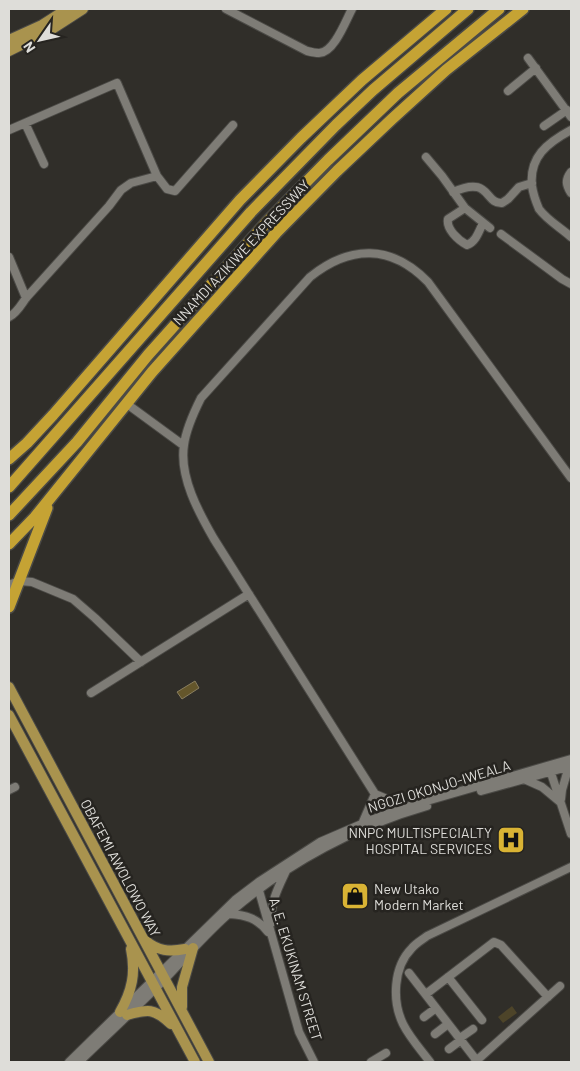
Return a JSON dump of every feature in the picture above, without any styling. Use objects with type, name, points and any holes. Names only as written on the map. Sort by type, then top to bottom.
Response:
[{"type":"highway","points":[[9,459],[40,429],[240,200],[362,80],[446,9]]},
{"type":"highway","name":"NNAMDI AZIKIWE EXPRESSWAY","points":[[9,487],[251,212],[373,90],[468,9]]},
{"type":"highway","name":"NNAMDI AZIKIWE EXPRESSWAY","points":[[9,515],[77,442],[148,356],[274,215],[398,93],[499,9]]},
{"type":"highway","name":"NNAMDI AZIKIWE EXPRESSWAY","points":[[9,544],[57,490],[152,372],[276,233],[337,171],[446,70],[523,9]]},
{"type":"highway","points":[[398,93],[446,70]]},
{"type":"highway","points":[[127,331],[192,278]]},
{"type":"highway","points":[[152,372],[194,304]]},
{"type":"highway","points":[[9,607],[14,583],[57,490]]},
{"type":"main road","points":[[9,40],[42,25],[67,9]]},
{"type":"main road","points":[[9,51],[49,32],[84,9]]},
{"type":"main road","name":"OBAFEMI AWOLOWO WAY","points":[[9,687],[210,1062]]},
{"type":"main road","name":"OBAFEMI AWOLOWO WAY","points":[[9,715],[195,1062]]},
{"type":"main road","points":[[143,938],[151,945],[165,951],[189,948],[182,987],[183,1013]]},
{"type":"main road","points":[[129,939],[133,958],[133,979],[124,1014],[150,1010],[163,1016],[177,1030]]},
{"type":"street","points":[[226,9],[307,51],[320,53],[332,46],[352,9]]},
{"type":"street","points":[[528,58],[569,114],[544,126]]},
{"type":"street","points":[[508,92],[536,68]]},
{"type":"street","points":[[9,130],[117,83],[157,176],[167,189],[175,190],[233,125]]},
{"type":"street","points":[[25,123],[44,164]]},
{"type":"street","points":[[571,130],[550,143],[535,161],[531,173],[533,192],[539,208],[548,219],[571,237]]},
{"type":"street","points":[[426,157],[465,208],[487,226],[471,244],[467,245],[450,230],[447,224],[448,219],[465,208]]},
{"type":"street","points":[[571,172],[566,184],[571,193]]},
{"type":"street","points":[[9,317],[14,314],[122,190],[131,183],[157,176]]},
{"type":"street","points":[[454,192],[471,186],[480,187],[496,202],[502,203],[519,187],[532,183]]},
{"type":"street","points":[[501,234],[562,280],[571,284]]},
{"type":"street","points":[[406,807],[375,794],[195,505],[188,482],[183,446],[200,398],[310,277],[322,267],[343,257],[364,252],[382,254],[402,261],[428,282],[571,478]]},
{"type":"street","points":[[9,257],[26,298]]},
{"type":"street","points":[[127,404],[183,446]]},
{"type":"street","points":[[14,583],[32,582],[73,599],[141,662]]},
{"type":"street","points":[[91,693],[249,594]]},
{"type":"street","points":[[561,804],[562,790],[571,764]]},
{"type":"street","name":"NGOZI OKONJO-IWEALA","points":[[189,948],[258,886],[320,842],[406,807],[571,764]]},
{"type":"street","points":[[550,769],[571,834]]},
{"type":"street","name":"NGOZI OKONJO-IWEALA","points":[[79,1062],[235,900],[333,844],[375,824],[524,779],[550,769]]},
{"type":"street","points":[[524,779],[542,787],[561,804]]},
{"type":"street","points":[[362,824],[375,794]]},
{"type":"street","points":[[430,1062],[402,1022],[396,1000],[396,982],[405,957],[412,947],[427,936],[569,869],[571,858]]},
{"type":"street","points":[[271,935],[271,908],[276,891],[286,871]]},
{"type":"street","name":"A. E. EKUKINAM STREET","points":[[258,886],[300,1032],[314,1062]]},
{"type":"street","points":[[229,914],[245,915],[256,920],[271,935]]},
{"type":"street","points":[[426,994],[494,942],[501,945],[548,997]]},
{"type":"street","points":[[409,973],[476,1061],[560,986]]},
{"type":"street","points":[[448,977],[482,1020]]},
{"type":"street","points":[[424,1017],[436,1008]]},
{"type":"street","name":"NGOZI OKONJO-IWEALA","points":[[69,1062],[124,1014]]},
{"type":"street","points":[[435,1034],[448,1024]]},
{"type":"street","points":[[449,1049],[473,1029]]},
{"type":"street","points":[[371,1062],[386,1053]]},
{"type":"shaded area","points":[[195,681],[199,688],[182,699],[177,692]]},
{"type":"shaded area","points":[[512,1006],[517,1013],[503,1023],[498,1017]]},
{"type":"place","name":"NNPC MULTISPECIALTY HOSPITAL SERVICES","points":[[511,840]]},
{"type":"place","name":"New Utako Modern Market","points":[[355,896]]}]
